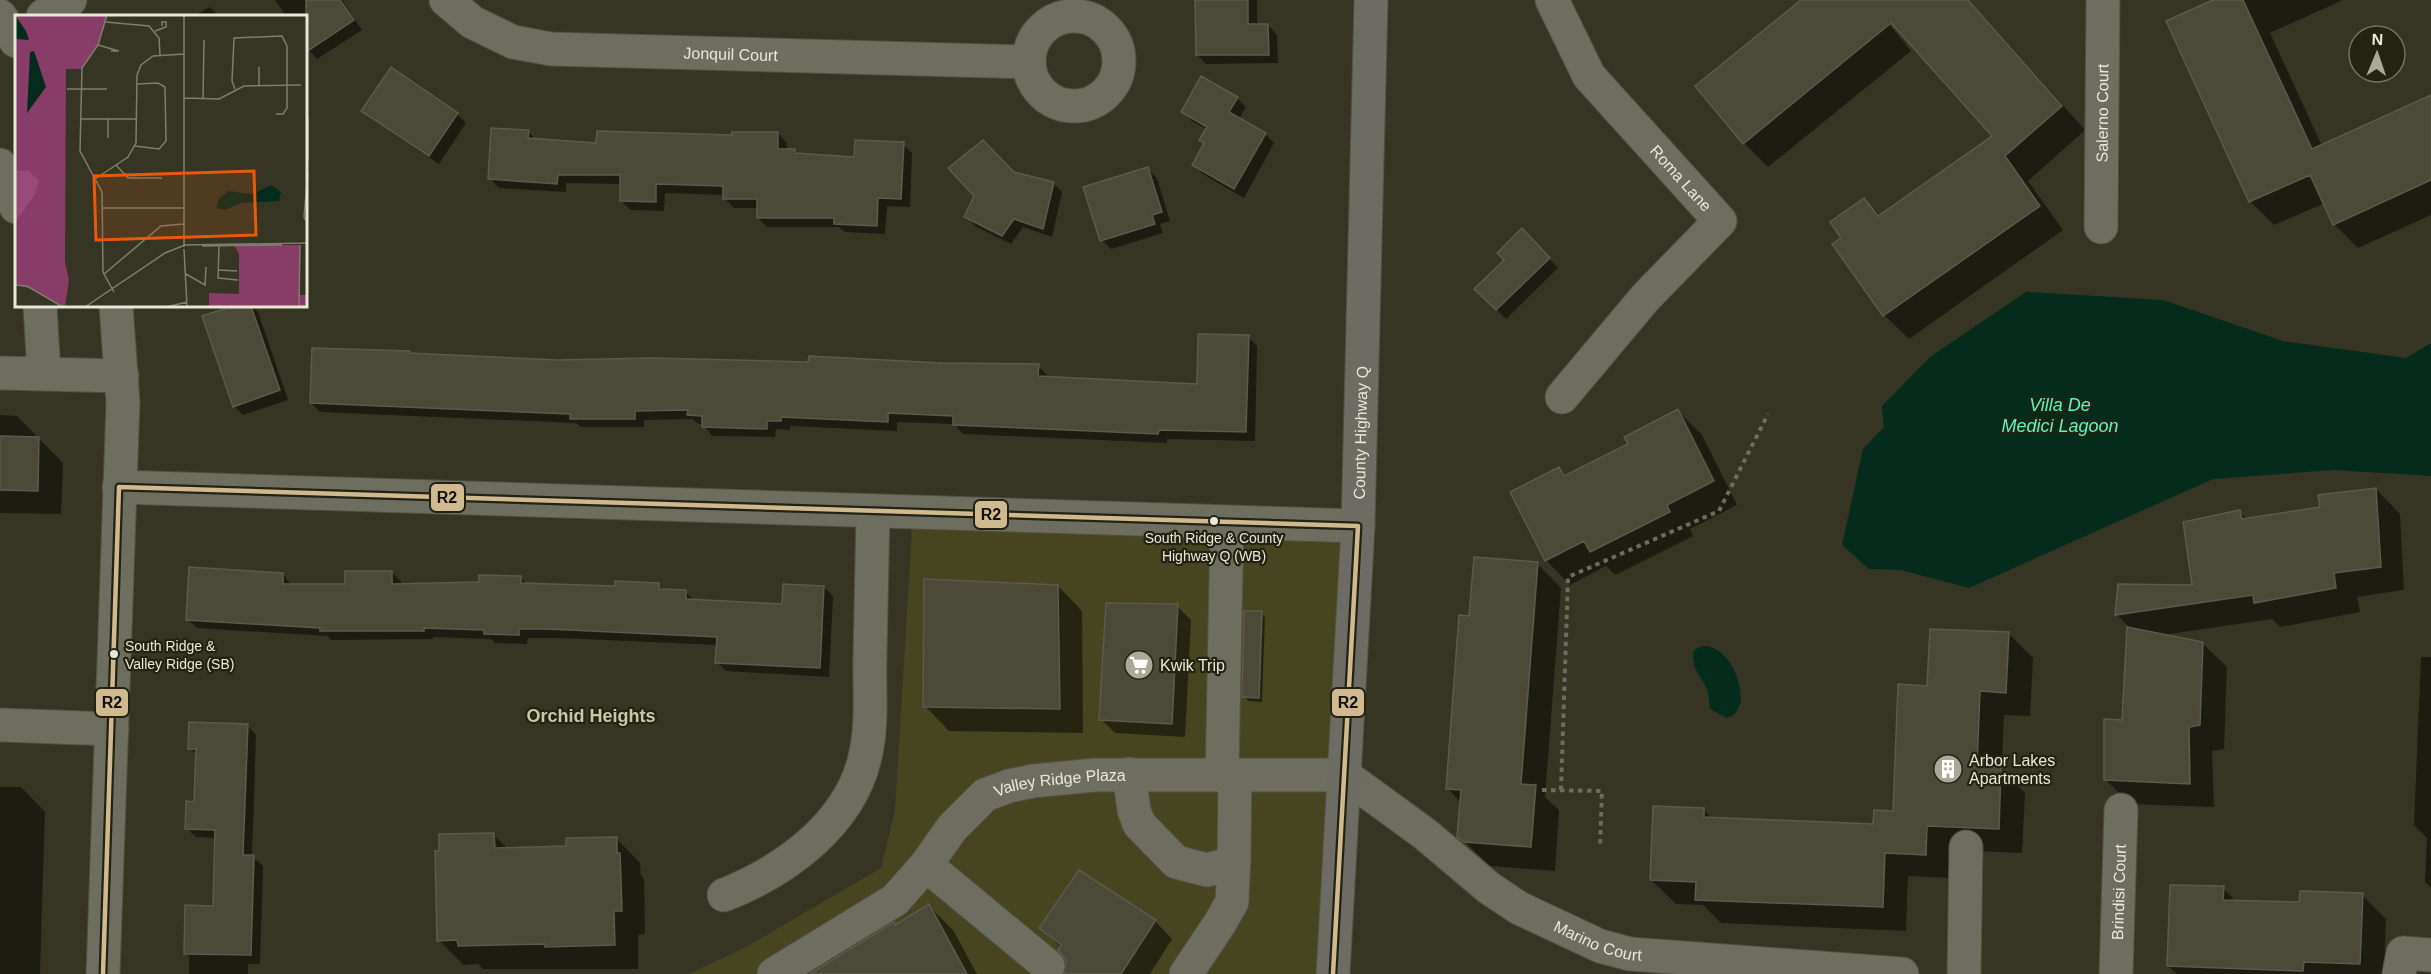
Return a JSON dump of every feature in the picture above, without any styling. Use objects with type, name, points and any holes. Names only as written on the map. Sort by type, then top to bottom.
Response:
[{"type":"main road","name":"County Highway Q","points":[[1333,974],[1358,526],[1371,0]]},
{"type":"street","points":[[45,15],[70,0]]},
{"type":"street","name":"Jonquil Court","points":[[446,0],[472,22],[513,42],[551,49],[1029,62]]},
{"type":"street","name":"Roma Lane","points":[[1552,0],[1589,76],[1720,221],[1645,298],[1562,397]]},
{"type":"street","name":"Salerno Court","points":[[2101,227],[2103,0]]},
{"type":"street","points":[[0,165],[15,204]]},
{"type":"street","points":[[40,308],[44,374]]},
{"type":"street","points":[[103,974],[123,402],[116,308]]},
{"type":"street","points":[[0,373],[122,376]]},
{"type":"street","points":[[119,487],[1358,526]]},
{"type":"street","points":[[724,895],[748,886],[795,856],[832,824],[854,788],[866,756],[869,720],[873,511]]},
{"type":"street","points":[[1186,974],[1232,902],[1234,860],[1228,775],[1227,523]]},
{"type":"street","points":[[0,725],[112,729]]},
{"type":"street","points":[[1129,774],[1134,810],[1139,824],[1176,862],[1207,870],[1234,860]]},
{"type":"street","name":"Valley Ridge Plaza","points":[[774,974],[896,900],[926,866],[952,828],[985,795],[1009,786],[1068,776],[1344,775]]},
{"type":"street","name":"Marino Court","points":[[1344,775],[1425,834],[1489,888],[1519,908],[1600,946],[1629,954],[1902,974]]},
{"type":"street","name":"Brindisi Court","points":[[2116,974],[2121,810]]},
{"type":"street","points":[[1964,974],[1966,847]]},
{"type":"street","points":[[926,866],[1048,966]]},
{"type":"street","points":[[2399,974],[2403,953],[2431,956]]},
{"type":"path","points":[[1561,790],[1568,577],[1719,511],[1768,414]]},
{"type":"path","points":[[1542,790],[1602,792],[1600,848]]},
{"type":"shaded area","points":[[913,512],[1358,526],[1333,974],[689,974],[746,947],[881,868],[895,810]]},
{"type":"water","name":"Villa De Medici Lagoon","points":[[2026,292],[2163,300],[2283,341],[2406,358],[2431,343],[2431,476],[2334,470],[2213,479],[1969,588],[1901,570],[1869,569],[1842,545],[1863,449],[1884,427],[1882,406],[1930,357]]},
{"type":"water","points":[[1703,646],[1719,651],[1726,657],[1736,673],[1741,701],[1735,714],[1727,718],[1710,709],[1707,690],[1694,665],[1694,650]]},
{"type":"building","points":[[306,0],[340,0],[354,20],[308,51],[308,15],[306,15]]},
{"type":"building","points":[[1195,0],[1248,0],[1248,24],[1268,24],[1269,55],[1196,55]]},
{"type":"building","points":[[1801,0],[1968,0],[2062,106],[2005,156],[2040,206],[1883,316],[1832,244],[1841,238],[1830,222],[1864,198],[1878,216],[1992,136],[1891,23],[1743,144],[1695,86]]},
{"type":"building","points":[[2213,0],[2243,0],[2312,149],[2431,95],[2431,180],[2333,225],[2310,175],[2249,202],[2166,21]]},
{"type":"building","points":[[391,67],[458,113],[429,156],[361,111]]},
{"type":"building","points":[[1201,76],[1238,97],[1229,112],[1266,133],[1234,189],[1192,165],[1204,143],[1199,140],[1207,127],[1181,112]]},
{"type":"building","points":[[491,128],[529,130],[528,138],[596,143],[597,131],[732,135],[732,132],[778,132],[778,149],[795,149],[795,153],[854,157],[855,140],[904,142],[901,199],[878,198],[877,226],[834,224],[834,218],[757,218],[757,199],[723,199],[723,186],[656,184],[656,202],[620,201],[620,175],[558,175],[557,184],[488,179]]},
{"type":"building","points":[[983,140],[1014,172],[1054,182],[1043,229],[1014,219],[1002,236],[964,217],[974,196],[948,168]]},
{"type":"building","points":[[1148,167],[1162,212],[1152,215],[1155,224],[1100,241],[1083,187]]},
{"type":"building","points":[[1522,228],[1550,258],[1496,310],[1474,289],[1504,260],[1497,253]]},
{"type":"building","points":[[227,308],[252,308],[280,390],[233,407],[202,316]]},
{"type":"building","points":[[1198,334],[1249,335],[1246,432],[1159,430],[1158,434],[953,425],[953,416],[888,413],[888,422],[781,417],[781,421],[767,421],[767,429],[702,427],[702,416],[687,415],[688,410],[635,411],[635,419],[570,419],[570,414],[310,403],[312,348],[557,360],[652,358],[808,362],[809,356],[942,363],[1039,364],[1038,376],[1197,384]]},
{"type":"building","points":[[1678,409],[1714,481],[1667,505],[1670,512],[1590,552],[1584,541],[1545,561],[1510,492],[1559,467],[1564,476],[1628,444],[1624,437]]},
{"type":"building","points":[[0,436],[39,437],[38,491],[0,490]]},
{"type":"building","points":[[2376,488],[2381,567],[2334,573],[2336,588],[2254,603],[2253,595],[2115,615],[2118,584],[2192,585],[2183,522],[2240,510],[2242,519],[2320,507],[2318,495]]},
{"type":"building","points":[[1474,557],[1538,562],[1521,784],[1536,785],[1531,847],[1464,842],[1457,837],[1461,790],[1446,789],[1459,615],[1469,616]]},
{"type":"building","points":[[189,567],[283,573],[283,584],[345,584],[345,571],[392,571],[392,584],[479,582],[479,575],[521,576],[521,583],[615,586],[615,581],[659,583],[659,589],[686,590],[686,599],[782,604],[783,584],[824,586],[820,668],[715,663],[717,637],[548,629],[519,629],[519,635],[484,634],[484,630],[424,628],[424,631],[320,631],[320,628],[186,620]]},
{"type":"building","points":[[924,579],[1058,585],[1060,709],[923,707]]},
{"type":"building","name":"Kwik Trip","points":[[1106,603],[1178,604],[1172,724],[1099,720]]},
{"type":"building","points":[[1244,611],[1262,611],[1259,698],[1242,697]]},
{"type":"building","points":[[2127,627],[2203,642],[2200,725],[2189,727],[2190,784],[2104,780],[2104,719],[2122,720]]},
{"type":"building","name":"Arbor Lakes Apartments","points":[[1930,629],[2009,632],[2006,693],[1980,691],[1977,766],[2001,767],[1999,829],[1927,826],[1926,855],[1885,853],[1883,907],[1695,900],[1696,882],[1650,880],[1653,806],[1704,808],[1704,817],[1873,824],[1874,810],[1893,811],[1898,684],[1927,686]]},
{"type":"building","points":[[189,722],[248,724],[243,855],[254,855],[251,955],[184,954],[185,905],[213,906],[215,830],[185,829],[186,801],[194,802],[196,749],[188,749]]},
{"type":"building","points":[[494,833],[495,848],[566,846],[566,838],[617,837],[617,853],[620,853],[622,911],[614,911],[615,945],[458,946],[457,940],[437,941],[435,851],[439,851],[439,834]]},
{"type":"building","points":[[1079,870],[1156,920],[1121,974],[1064,974],[1066,960],[1058,950],[1061,945],[1039,928]]},
{"type":"building","points":[[2170,885],[2224,886],[2223,900],[2299,902],[2300,891],[2363,893],[2360,964],[2304,962],[2303,971],[2167,966]]},
{"type":"building","points":[[929,904],[967,974],[810,974],[894,922],[895,925]]},
{"type":"transit line","name":"R2","points":[[103,974],[119,487],[1358,526],[1333,974]]},
{"type":"place","name":"South Ridge & County Highway Q (WB)","points":[[1214,521]]},
{"type":"place","name":"South Ridge & Valley Ridge (SB)","points":[[114,654]]},
{"type":"place","name":"Kwik Trip","points":[[1139,665]]},
{"type":"place","name":"Arbor Lakes Apartments","points":[[1948,769]]},
{"type":"district","name":"Orchid Heights","points":[[591,716]]}]
